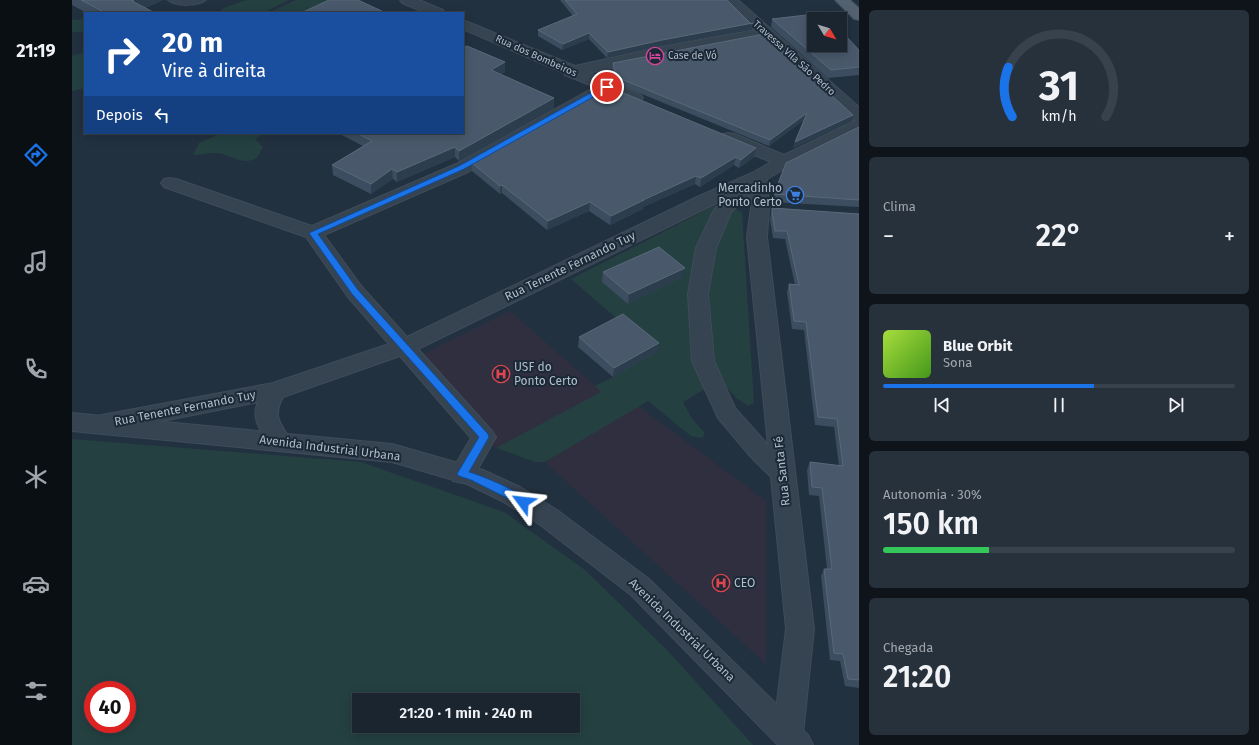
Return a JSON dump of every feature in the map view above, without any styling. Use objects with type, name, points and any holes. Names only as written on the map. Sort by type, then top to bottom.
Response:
[{"type":"main road","points":[[842,0],[859,16]]},
{"type":"street","points":[[412,2],[439,0]]},
{"type":"street","name":"Travessa Vila São Pedro","points":[[730,0],[859,116]]},
{"type":"street","points":[[412,2],[436,12]]},
{"type":"street","name":"Rua dos Bombeiros","points":[[464,24],[571,72],[651,105]]},
{"type":"street","points":[[571,72],[661,52],[765,32]]},
{"type":"street","points":[[313,233],[462,168],[607,87]]},
{"type":"street","name":"Rua Tenente Fernando Tuy","points":[[83,424],[275,391],[404,346],[704,201],[758,177],[786,161],[859,125]]},
{"type":"street","points":[[717,133],[786,161]]},
{"type":"street","points":[[758,177],[723,210],[706,248],[698,294],[703,360],[726,412],[758,450],[782,473]]},
{"type":"street","name":"Rua Santa Fé","points":[[758,177],[767,208],[757,237],[800,629],[793,739]]},
{"type":"street","points":[[170,183],[313,233],[355,292],[484,437],[462,474]]},
{"type":"street","name":"Rua Tenente Fernando Tuy","points":[[275,391],[267,405],[265,413],[267,420],[279,441]]},
{"type":"street","name":"Avenida Industrial Urbana","points":[[83,424],[279,441],[392,453],[474,477],[511,494],[548,517],[640,587],[793,739]]},
{"type":"lane","points":[[172,0],[180,3],[202,0]]},
{"type":"shaded area","name":"USF do Ponto Certo","points":[[510,311],[602,392],[496,448],[409,361]]},
{"type":"shaded area","name":"CEO","points":[[638,406],[766,501],[766,664],[545,462]]},
{"type":"green space","points":[[247,0],[289,0],[265,12],[220,12],[223,8]]},
{"type":"green space","points":[[296,0],[343,0],[315,12],[273,12]]},
{"type":"green space","points":[[84,19],[84,30],[72,32],[72,20]]},
{"type":"green space","points":[[84,52],[84,88],[72,91],[72,56]]},
{"type":"green space","points":[[220,134],[264,134],[255,139],[263,147],[257,157],[246,161],[216,153],[193,155],[199,143]]},
{"type":"green space","points":[[716,205],[728,206],[742,212],[754,403],[748,406],[736,398],[725,385],[703,390],[683,402],[692,419],[705,433],[702,438],[691,436],[648,401],[545,462],[535,462],[496,448],[601,392],[595,386],[613,377],[622,323],[571,279]]},
{"type":"green space","points":[[72,439],[361,462],[504,512],[585,570],[669,652],[753,745],[72,745]]},
{"type":"building","points":[[81,0],[134,0],[132,1],[153,12],[104,12]]},
{"type":"building","points":[[329,0],[358,0],[384,12],[303,12]]},
{"type":"building","points":[[565,0],[727,0],[750,23],[608,52],[589,33],[563,44],[538,30],[577,14]]},
{"type":"building","points":[[807,15],[807,49],[772,19]]},
{"type":"building","points":[[764,34],[853,115],[795,142],[807,113],[770,140],[616,77],[613,63]]},
{"type":"building","points":[[847,37],[859,50],[859,67],[831,70],[810,52],[847,52]]},
{"type":"building","points":[[467,46],[505,62],[491,70],[554,98],[459,151],[455,147],[397,172],[392,169],[371,184],[332,165],[372,141],[359,134],[464,134],[464,48]]},
{"type":"building","points":[[609,87],[756,148],[741,160],[736,157],[701,178],[696,176],[611,216],[590,202],[548,221],[502,185],[500,186],[472,163]]},
{"type":"building","points":[[859,127],[859,200],[774,194],[786,163]]},
{"type":"building","points":[[772,208],[859,214],[859,680],[848,679],[843,654],[834,653],[824,569],[832,569],[822,488],[812,487],[810,462],[843,466],[837,419],[818,417],[806,322],[794,321],[789,284],[799,285],[787,231],[775,231]]},
{"type":"building","points":[[659,247],[685,268],[629,294],[603,272]]},
{"type":"building","points":[[623,314],[659,343],[614,368],[579,337]]},
{"type":"place","name":"Case de Vó","points":[[655,56]]},
{"type":"place","name":"Mercadinho Ponto Certo","points":[[795,195]]},
{"type":"place","name":"USF do Ponto Certo","points":[[501,374]]},
{"type":"place","name":"CEO","points":[[721,583]]},
{"type":"route","points":[[523,502],[511,494],[474,477],[462,474],[484,437],[355,292],[313,233],[462,168],[607,87]]}]
